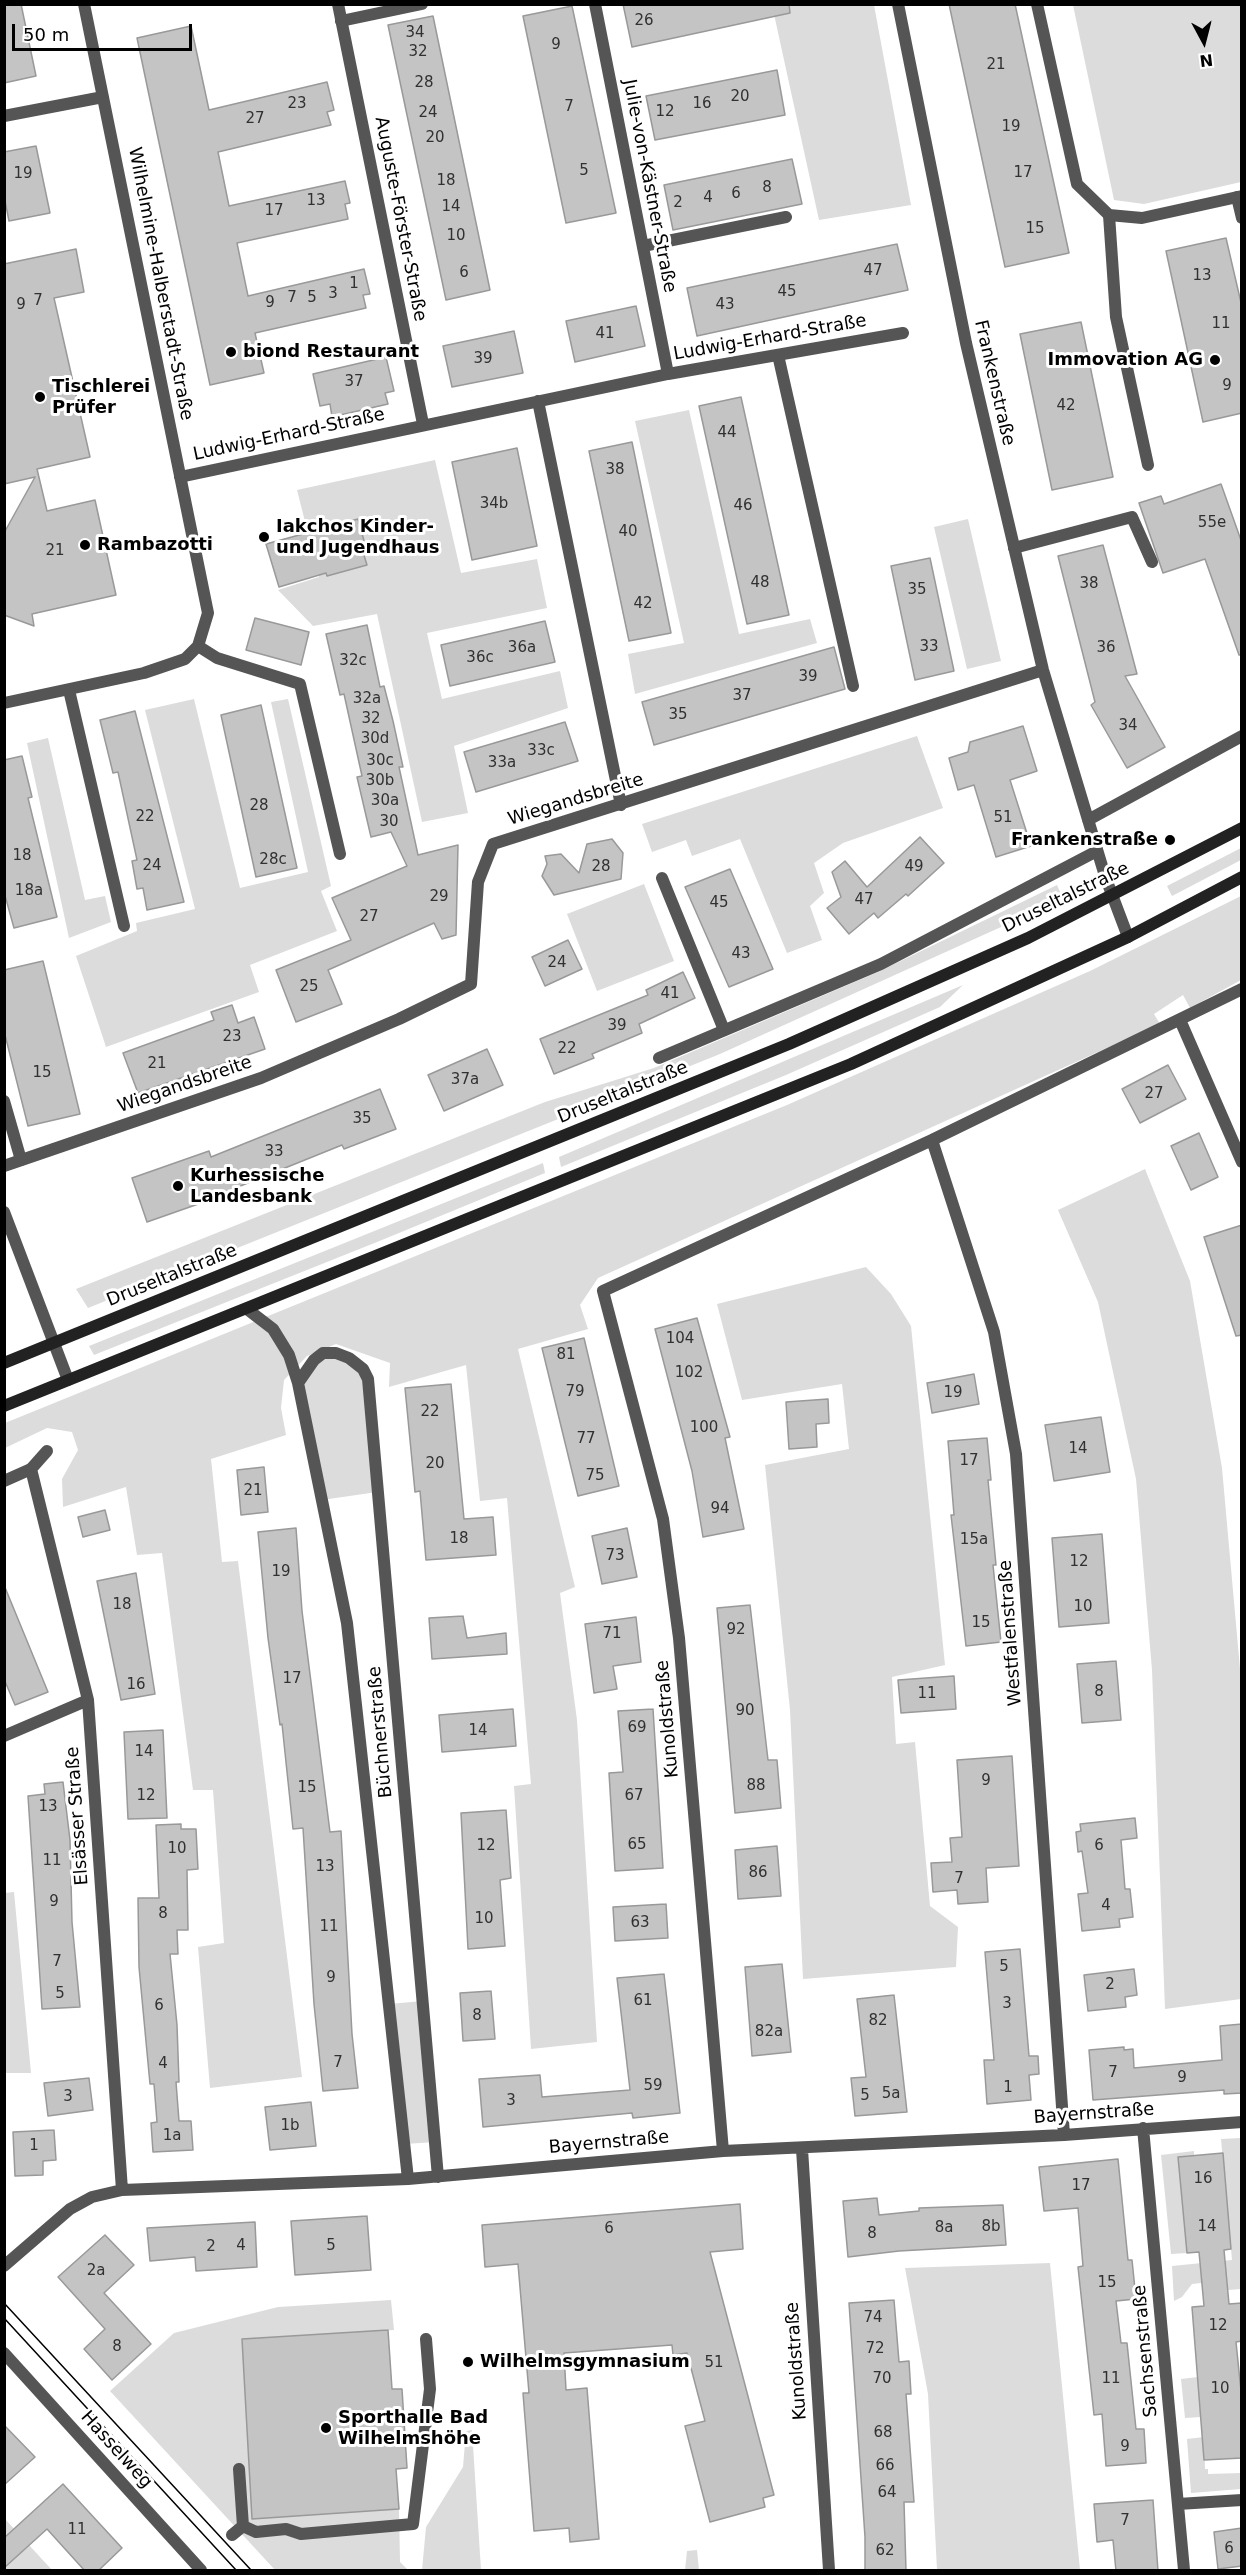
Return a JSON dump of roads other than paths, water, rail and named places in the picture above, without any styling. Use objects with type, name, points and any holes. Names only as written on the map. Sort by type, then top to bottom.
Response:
[{"type":"main road","name":"Druseltalstraße","points":[[4,1363],[789,1044],[1028,938],[1242,828]]},
{"type":"main road","points":[[4,1406],[851,1064],[1128,937],[1242,877]]},
{"type":"street","name":"Wilhelmine-Halberstadt-Straße","points":[[84,4],[180,477]]},
{"type":"street","name":"Auguste-Förster-Straße","points":[[338,4],[423,424]]},
{"type":"street","points":[[341,21],[422,4]]},
{"type":"street","name":"Julie-von-Kästner-Straße","points":[[595,4],[668,374]]},
{"type":"street","name":"Frankenstraße","points":[[898,4],[966,344],[1043,670],[1097,851],[1128,937]]},
{"type":"street","points":[[1036,4],[1077,184],[1109,215],[1142,218],[1239,196],[1242,218]]},
{"type":"street","points":[[4,116],[103,97]]},
{"type":"street","points":[[1109,215],[1116,317],[1148,465]]},
{"type":"street","points":[[643,246],[786,217]]},
{"type":"street","name":"Ludwig-Erhard-Straße","points":[[198,646],[208,613],[180,477],[668,374],[903,333]]},
{"type":"street","points":[[778,355],[853,686]]},
{"type":"street","points":[[538,401],[621,805]]},
{"type":"street","points":[[1014,548],[1132,518],[1152,562]]},
{"type":"street","points":[[4,703],[144,673],[185,659],[198,646],[217,658],[300,684],[340,854]]},
{"type":"street","name":"Wiegandsbreite","points":[[4,1166],[261,1078],[399,1019],[471,984],[478,882],[493,844],[1043,670]]},
{"type":"street","points":[[69,690],[124,926]]},
{"type":"street","points":[[1088,820],[1242,736]]},
{"type":"street","name":"Druseltalstraße","points":[[659,1058],[881,964],[1097,851]]},
{"type":"street","points":[[662,878],[724,1030]]},
{"type":"street","points":[[932,1140],[1242,989]]},
{"type":"street","points":[[1180,1020],[1242,1162]]},
{"type":"street","points":[[4,1101],[21,1160]]},
{"type":"street","name":"Kunoldstraße","points":[[723,2151],[674,1602],[663,1519],[603,1291],[932,1140]]},
{"type":"street","name":"Westfalenstraße","points":[[932,1140],[994,1332],[1016,1454],[1064,2134]]},
{"type":"street","points":[[4,1212],[68,1380]]},
{"type":"street","name":"Büchnerstraße","points":[[246,1309],[273,1329],[289,1354],[298,1383],[347,1623],[408,2179]]},
{"type":"street","name":"Büchnerstraße","points":[[298,1383],[314,1360],[323,1353],[336,1353],[349,1358],[363,1369],[368,1379],[438,2177]]},
{"type":"street","points":[[4,1481],[31,1469],[47,1451]]},
{"type":"street","name":"Elsässer Straße","points":[[31,1469],[88,1700],[122,2190]]},
{"type":"street","points":[[4,1736],[88,1700]]},
{"type":"street","name":"Bayernstraße","points":[[4,2266],[70,2209],[92,2197],[122,2190],[408,2179],[723,2151],[802,2149],[1242,2122]]},
{"type":"street","name":"Sachsenstraße","points":[[1143,2128],[1184,2571]]},
{"type":"street","name":"Kunoldstraße","points":[[802,2149],[829,2571]]},
{"type":"street","points":[[243,2526],[256,2532],[286,2529],[301,2534],[413,2524],[430,2389],[426,2339]]},
{"type":"street","name":"Hasselweg","points":[[4,2353],[201,2571]]},
{"type":"street","points":[[239,2469],[243,2526]]},
{"type":"street","points":[[1178,2504],[1242,2500]]},
{"type":"street","points":[[232,2535],[243,2526]]},
{"type":"tram line","points":[[4,2303],[251,2570]]},
{"type":"tram line","points":[[4,2318],[236,2570]]},
{"type":"place","name":"biond Restaurant","points":[[231,352]]},
{"type":"place","name":"Immovation AG","points":[[1215,360]]},
{"type":"place","name":"Tischlerei Prüfer","points":[[40,397]]},
{"type":"place","name":"Iakchos Kinder- und Jugendhaus","points":[[264,537]]},
{"type":"place","name":"Rambazotti","points":[[85,545]]},
{"type":"place","name":"Frankenstraße","points":[[1170,840]]},
{"type":"place","name":"Kurhessische Landesbank","points":[[178,1186]]},
{"type":"place","name":"Wilhelmsgymnasium","points":[[468,2362]]},
{"type":"place","name":"Sporthalle Bad Wilhelmshöhe","points":[[326,2428]]}]
